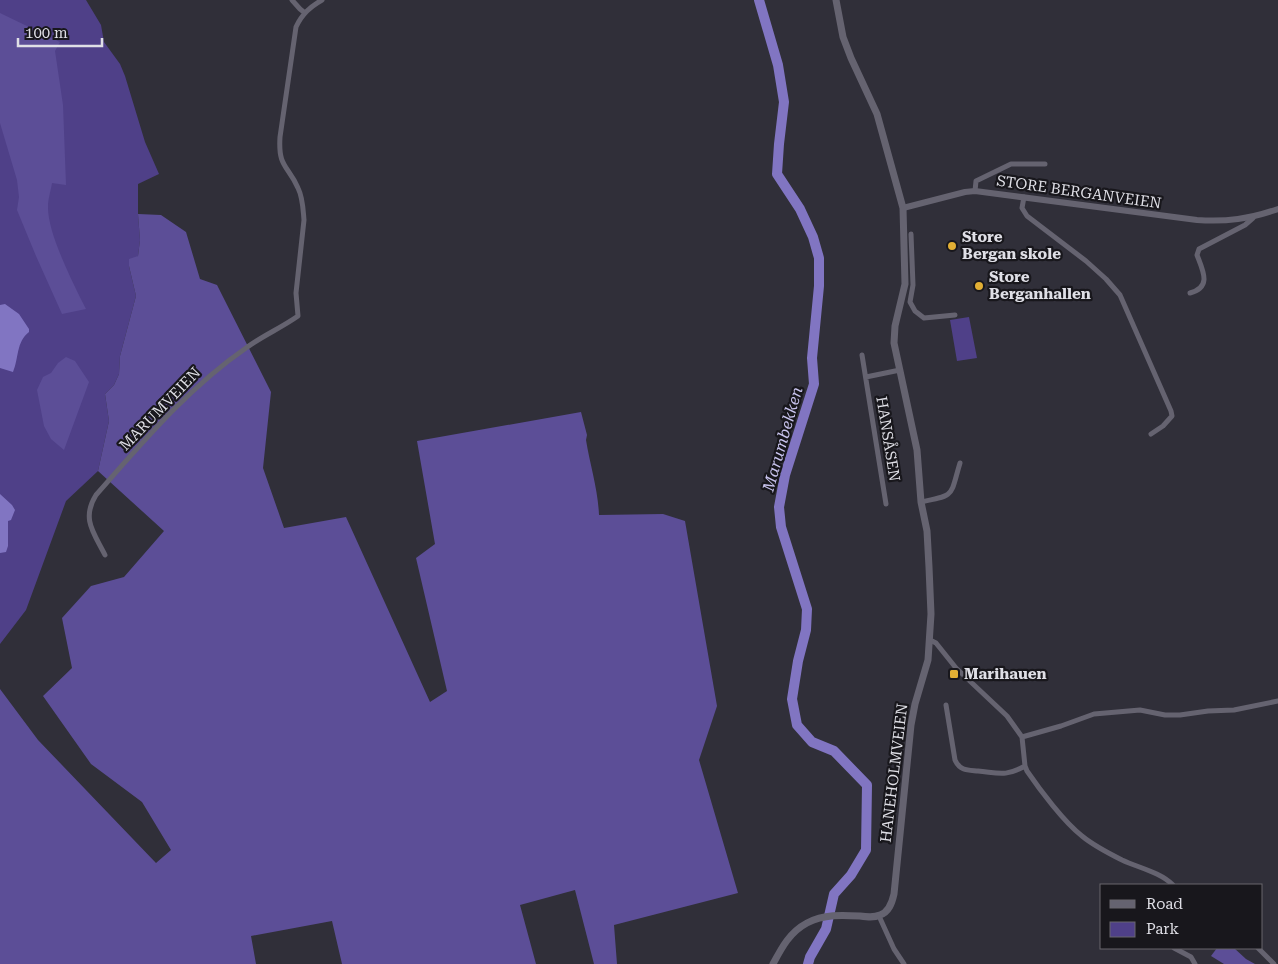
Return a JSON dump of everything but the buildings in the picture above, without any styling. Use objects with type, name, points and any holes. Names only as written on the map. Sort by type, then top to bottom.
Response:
[{"type":"main road","name":"HANEHOLMVEIEN","points":[[836,0],[843,37],[877,114],[903,208],[908,242],[905,274],[907,296],[894,336],[917,450],[921,502],[928,538],[930,640],[926,667],[916,699],[911,725],[893,897],[888,909],[879,916]]},
{"type":"main road","points":[[773,964],[786,941],[794,932],[807,923],[830,916],[879,916]]},
{"type":"street","points":[[292,0],[305,12]]},
{"type":"street","name":"MARUMVEIEN","points":[[105,554],[88,521],[90,508],[96,495],[173,410],[198,386],[246,348],[298,316],[296,293],[304,220],[303,208],[300,191],[284,167],[279,152],[296,27],[305,12],[322,0]]},
{"type":"street","points":[[975,191],[976,181],[1006,165],[1045,164]]},
{"type":"street","name":"STORE BERGANVEIEN","points":[[903,208],[975,191],[1218,222],[1253,218],[1278,210]]},
{"type":"street","points":[[1024,197],[1022,208],[1027,216],[1086,261],[1120,295],[1171,411],[1172,416],[1166,424],[1151,434]]},
{"type":"street","name":"STORE BERGANVEIEN","points":[[1190,293],[1199,291],[1204,284],[1203,269],[1197,255],[1199,249],[1245,225],[1253,218]]},
{"type":"street","name":"HANEHOLMVEIEN","points":[[908,242],[911,234]]},
{"type":"street","points":[[907,296],[912,306],[924,318],[955,315]]},
{"type":"street","name":"HANSÅSEN","points":[[862,355],[886,504]]},
{"type":"street","name":"HANSÅSEN","points":[[866,377],[900,370]]},
{"type":"street","points":[[921,502],[949,495],[960,463]]},
{"type":"street","points":[[930,640],[936,643],[956,668],[1006,716],[1022,737],[1025,766],[1041,790],[1067,822],[1080,835],[1095,845],[1121,860],[1166,878],[1172,884]]},
{"type":"street","points":[[1022,737],[1061,726],[1086,716],[1107,712],[1140,710],[1165,715],[1180,715],[1208,710],[1234,710],[1278,700]]},
{"type":"street","points":[[946,705],[955,760],[959,766],[966,771],[994,774],[1010,772],[1025,766]]},
{"type":"street","points":[[879,916],[894,949],[904,964]]},
{"type":"street","points":[[1176,949],[1191,957],[1195,964]]},
{"type":"street","points":[[1259,949],[1274,964]]},
{"type":"green space","points":[[0,0],[86,0],[101,25],[104,42],[120,64],[145,142],[159,174],[138,184],[140,240],[138,256],[129,266],[136,296],[120,356],[119,374],[114,385],[105,394],[109,421],[98,471],[66,501],[26,610],[0,644]]},
{"type":"green space","points":[[969,317],[977,358],[957,361],[950,320]]},
{"type":"shaded area","points":[[0,13],[60,42],[55,51],[63,105],[66,185],[52,183],[48,203],[49,217],[62,259],[86,309],[62,314],[17,210],[19,197],[17,180],[0,123]]},
{"type":"shaded area","points":[[138,214],[161,215],[186,232],[200,279],[217,285],[271,392],[263,468],[284,528],[346,517],[430,702],[447,691],[416,558],[435,544],[417,441],[581,412],[596,486],[599,515],[663,514],[685,521],[717,706],[699,760],[738,893],[614,925],[617,964],[594,964],[575,890],[520,905],[536,964],[342,964],[332,921],[251,936],[256,964],[0,964],[0,689],[38,740],[156,863],[171,850],[142,802],[91,764],[43,696],[72,668],[62,618],[91,586],[124,577],[164,531],[98,471],[109,421],[105,394],[114,385],[119,374],[120,356],[136,296],[129,259],[138,256],[140,240]]},
{"type":"shaded area","points":[[5,304],[19,314],[29,329],[20,345],[13,372],[0,368],[0,305]]},
{"type":"shaded area","points":[[66,357],[75,361],[89,382],[64,450],[51,439],[44,426],[37,390],[43,377],[51,373],[58,363]]},
{"type":"shaded area","points":[[0,494],[15,510],[11,520],[8,521],[8,546],[6,552],[0,553]]},
{"type":"shaded area","points":[[1216,949],[1235,949],[1255,964],[1224,964],[1211,956]]},
{"type":"waterway","name":"Marumbekken","points":[[759,0],[778,65],[784,102],[777,174],[800,209],[813,237],[819,258],[819,286],[812,358],[814,384],[785,475],[779,507],[781,527],[807,609],[806,630],[798,661],[792,699],[797,725],[812,742],[834,751],[867,785],[866,850],[851,875],[834,894],[826,929],[808,964]]},
{"type":"place","name":"Store Bergan skole","points":[[952,246]]},
{"type":"place","name":"Store Berganhallen","points":[[979,286]]},
{"type":"place","name":"Marihauen","points":[[954,674]]}]
